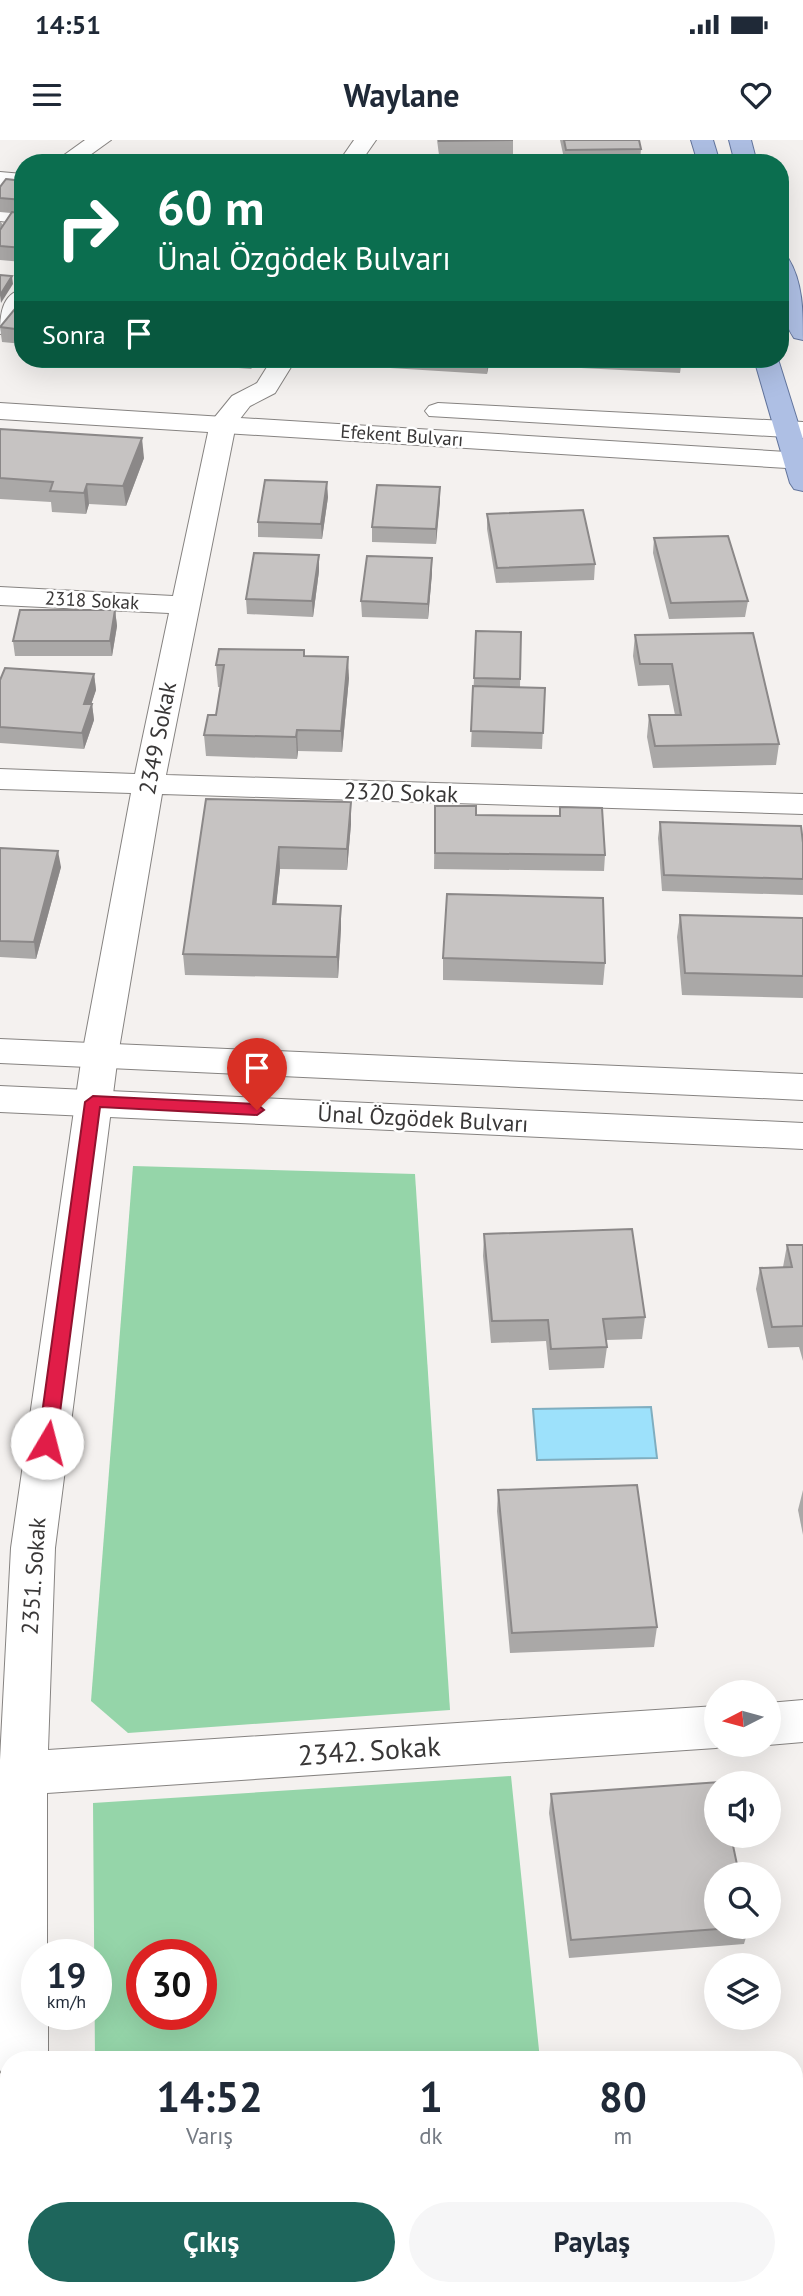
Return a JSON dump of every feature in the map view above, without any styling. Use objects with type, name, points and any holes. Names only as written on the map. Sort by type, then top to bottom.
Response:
[{"type":"main road","points":[[789,290],[803,333]]},
{"type":"main road","points":[[770,368],[796,430],[801,468]]},
{"type":"street","points":[[78,154],[100,140]]},
{"type":"street","points":[[226,408],[266,388],[278,368]]},
{"type":"street","name":"Efekent Bulvarı","points":[[0,411],[226,408],[283,403]]},
{"type":"street","name":"Efekent Bulvarı","points":[[226,408],[801,468]]},
{"type":"street","name":"2349 Sokak","points":[[100,1055],[183,605],[226,408]]},
{"type":"street","name":"Efekent Bulvarı","points":[[408,410],[796,430]]},
{"type":"street","name":"2318 Sokak","points":[[0,596],[183,605]]},
{"type":"street","name":"2320 Sokak","points":[[0,779],[803,804]]},
{"type":"street","name":"Ünal Özgödek Bulvarı","points":[[0,1051],[803,1087]]},
{"type":"street","name":"2351. Sokak","points":[[22,2051],[15,1793],[33,1548],[100,1055]]},
{"type":"street","name":"Ünal Özgödek Bulvarı","points":[[0,1099],[803,1136]]},
{"type":"street","points":[[781,1723],[803,1721]]},
{"type":"street","name":"2342. Sokak","points":[[15,1793],[704,1728]]},
{"type":"green space","points":[[133,1166],[415,1174],[450,1710],[128,1733],[91,1701]]},
{"type":"green space","points":[[511,1776],[539,2051],[95,2051],[95,2030],[112,2030],[112,1939],[94,1939],[93,1803]]},
{"type":"water","points":[[651,1407],[657,1458],[537,1460],[533,1409]]},
{"type":"building","points":[[439,140],[513,140],[439,141]]},
{"type":"building","points":[[564,140],[639,140],[641,149],[566,150]]},
{"type":"building","points":[[6,179],[14,180],[14,199],[0,198],[0,187]]},
{"type":"building","points":[[14,212],[14,247],[0,246],[0,230]]},
{"type":"building","points":[[0,275],[12,276],[0,295]]},
{"type":"building","points":[[14,310],[14,329],[0,327]]},
{"type":"building","points":[[0,429],[142,438],[123,486],[87,484],[84,493],[50,491],[53,482],[0,478]]},
{"type":"building","points":[[265,480],[327,482],[321,524],[258,522]]},
{"type":"building","points":[[377,485],[440,487],[436,529],[372,527]]},
{"type":"building","points":[[583,510],[595,564],[497,568],[487,514]]},
{"type":"building","points":[[728,536],[748,601],[671,603],[654,538]]},
{"type":"building","points":[[254,553],[319,555],[312,601],[246,599]]},
{"type":"building","points":[[367,556],[432,558],[428,604],[361,601]]},
{"type":"building","points":[[20,610],[115,610],[110,641],[13,641]]},
{"type":"building","points":[[476,631],[521,632],[520,679],[474,678]]},
{"type":"building","points":[[753,633],[779,744],[655,746],[649,715],[681,715],[672,664],[640,664],[635,635]]},
{"type":"building","points":[[219,649],[304,650],[304,656],[348,657],[341,731],[297,730],[296,737],[204,735],[208,715],[216,715],[224,665],[216,665]]},
{"type":"building","points":[[5,668],[94,674],[84,704],[92,704],[82,733],[0,727],[0,680]]},
{"type":"building","points":[[473,686],[545,688],[543,733],[471,731]]},
{"type":"building","points":[[206,799],[351,802],[347,849],[279,847],[273,904],[341,906],[337,957],[183,954]]},
{"type":"building","points":[[435,806],[476,806],[476,815],[560,816],[560,807],[602,808],[605,855],[435,853]]},
{"type":"building","points":[[660,822],[801,826],[803,879],[664,875]]},
{"type":"building","points":[[0,848],[58,851],[34,942],[0,941]]},
{"type":"building","points":[[447,894],[603,898],[605,963],[443,958]]},
{"type":"building","points":[[680,915],[803,918],[803,976],[685,973]]},
{"type":"building","points":[[632,1229],[645,1317],[603,1319],[607,1347],[551,1349],[548,1320],[492,1321],[484,1234]]},
{"type":"building","points":[[787,1245],[803,1245],[803,1326],[772,1327],[760,1268],[792,1267]]},
{"type":"building","points":[[637,1485],[657,1627],[512,1633],[498,1490]]},
{"type":"building","points":[[704,1783],[704,1848],[734,1848],[736,1862],[704,1862],[704,1930],[571,1940],[551,1794]]},
{"type":"route","points":[[47,1443],[93,1102],[257,1110]]}]
